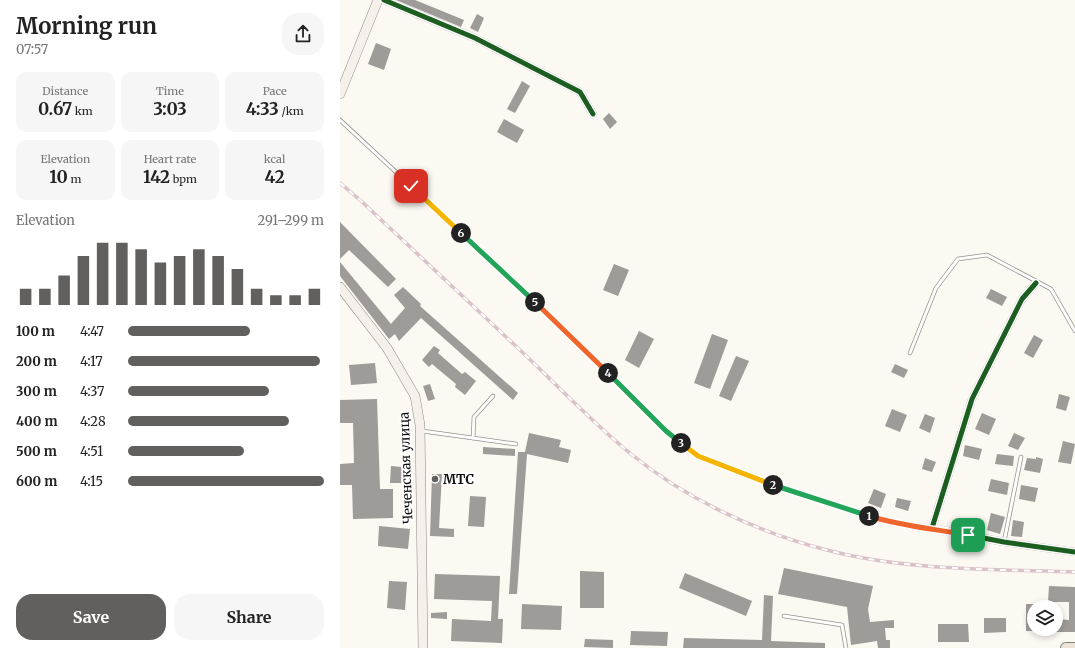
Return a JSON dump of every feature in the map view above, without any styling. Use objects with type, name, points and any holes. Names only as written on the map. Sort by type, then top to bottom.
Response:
[{"type":"main road","points":[[340,94],[378,0]]},
{"type":"main road","name":"Чеченская улица","points":[[340,287],[387,348],[415,396],[420,431],[423,648]]},
{"type":"main road","points":[[1066,648],[1075,648]]},
{"type":"street","points":[[384,0],[475,38],[580,92],[593,114]]},
{"type":"street","points":[[1036,283],[1022,298],[972,399],[932,528],[1004,542],[1075,552]]},
{"type":"lane","points":[[340,120],[510,278],[666,431],[698,456],[754,478],[840,508],[890,523],[932,528]]},
{"type":"lane","points":[[910,353],[936,288],[958,259],[987,255],[1036,283],[1051,289],[1075,331]]},
{"type":"lane","points":[[473,438],[474,417],[493,396]]},
{"type":"lane","points":[[420,431],[516,444]]},
{"type":"lane","points":[[1004,542],[1021,457]]},
{"type":"lane","points":[[784,616],[842,625],[846,648]]},
{"type":"building","points":[[396,0],[415,0],[464,20],[461,27]]},
{"type":"building","points":[[477,14],[484,18],[478,32],[470,28]]},
{"type":"building","points":[[376,43],[391,49],[384,70],[368,64]]},
{"type":"building","points":[[522,81],[530,86],[515,113],[507,109]]},
{"type":"building","points":[[609,113],[617,122],[610,129],[603,119]]},
{"type":"building","points":[[504,119],[524,130],[517,143],[497,132]]},
{"type":"building","points":[[340,222],[396,279],[388,287],[349,250],[340,259]]},
{"type":"building","points":[[340,262],[391,324],[405,308],[394,295],[403,287],[421,304],[420,306],[518,393],[513,400],[421,318],[399,341],[395,334],[389,339],[340,276]]},
{"type":"building","points":[[614,264],[629,270],[618,296],[603,290]]},
{"type":"building","points":[[991,289],[1007,297],[1002,306],[986,298]]},
{"type":"building","points":[[639,331],[654,339],[639,368],[625,360]]},
{"type":"building","points":[[712,334],[728,340],[710,389],[694,383]]},
{"type":"building","points":[[1034,335],[1043,340],[1033,358],[1024,353]]},
{"type":"building","points":[[434,346],[440,350],[438,353],[462,374],[465,372],[476,381],[465,395],[455,387],[456,384],[432,364],[429,367],[422,360]]},
{"type":"building","points":[[736,356],[749,361],[731,401],[719,396]]},
{"type":"building","points":[[375,363],[377,383],[351,385],[349,365]]},
{"type":"building","points":[[895,364],[908,370],[904,378],[891,372]]},
{"type":"building","points":[[430,384],[435,399],[428,401],[423,386]]},
{"type":"building","points":[[1059,394],[1070,397],[1066,411],[1056,408]]},
{"type":"building","points":[[377,399],[380,489],[393,489],[393,518],[353,519],[352,485],[340,485],[340,464],[354,463],[353,423],[340,423],[340,400]]},
{"type":"building","points":[[892,409],[907,415],[900,432],[885,426]]},
{"type":"building","points":[[982,413],[996,419],[989,435],[975,429]]},
{"type":"building","points":[[925,414],[935,418],[930,433],[919,428]]},
{"type":"building","points":[[529,433],[561,440],[559,447],[571,450],[568,463],[527,454],[517,594],[509,594],[518,452],[525,452]]},
{"type":"building","points":[[1014,433],[1025,438],[1018,450],[1008,446]]},
{"type":"building","points":[[1063,441],[1075,444],[1071,464],[1058,462]]},
{"type":"building","points":[[965,445],[982,449],[979,460],[963,456]]},
{"type":"building","points":[[483,447],[515,449],[515,456],[483,454]]},
{"type":"building","points":[[997,454],[1014,456],[1013,466],[995,464]]},
{"type":"building","points":[[1036,457],[1043,459],[1040,473],[1024,470],[1027,458],[1036,459]]},
{"type":"building","points":[[925,458],[936,462],[932,472],[922,469]]},
{"type":"building","points":[[391,466],[402,467],[401,483],[390,483]]},
{"type":"building","points":[[432,474],[442,474],[439,528],[454,529],[454,537],[430,536]]},
{"type":"building","points":[[991,479],[1009,483],[1007,495],[988,491]]},
{"type":"building","points":[[1021,485],[1038,488],[1035,502],[1019,499]]},
{"type":"building","points":[[874,489],[886,494],[881,508],[868,503]]},
{"type":"building","points":[[470,496],[486,497],[484,527],[468,526]]},
{"type":"building","points":[[897,498],[911,501],[908,511],[895,507]]},
{"type":"building","points":[[991,513],[1005,517],[1000,534],[987,530]]},
{"type":"building","points":[[1013,520],[1024,522],[1022,537],[1011,536]]},
{"type":"building","points":[[379,526],[410,529],[408,549],[378,546]]},
{"type":"building","points":[[784,568],[873,586],[868,609],[870,622],[894,620],[894,628],[885,628],[886,640],[890,640],[890,648],[878,648],[877,641],[851,645],[847,607],[778,594]]},
{"type":"building","points":[[580,571],[604,572],[604,608],[580,608]]},
{"type":"building","points":[[685,573],[752,601],[746,616],[679,588]]},
{"type":"building","points":[[435,574],[500,576],[498,619],[503,619],[502,643],[451,641],[452,619],[491,621],[492,601],[434,599]]},
{"type":"building","points":[[389,581],[407,582],[405,610],[387,608]]},
{"type":"building","points":[[1049,586],[1075,587],[1075,632],[1063,632],[1063,620],[1069,620],[1069,602],[1063,602],[1063,600],[1048,600]]},
{"type":"building","points":[[764,595],[773,596],[771,641],[825,643],[825,648],[683,648],[684,638],[762,640]]},
{"type":"building","points":[[522,604],[562,606],[561,630],[521,629]]},
{"type":"building","points":[[1026,604],[1027,604],[1027,631]]},
{"type":"building","points":[[447,612],[447,619],[431,618],[431,613]]},
{"type":"building","points":[[984,618],[1006,618],[1006,632],[984,633]]},
{"type":"building","points":[[938,624],[968,624],[969,642],[938,642]]},
{"type":"building","points":[[631,631],[668,632],[667,646],[630,645]]},
{"type":"building","points":[[585,639],[613,640],[613,648],[584,647]]},
{"type":"railway","points":[[340,183],[360,200],[617,442],[652,470],[698,499],[722,512],[797,542],[854,556],[948,568],[1075,572]]},
{"type":"cycle path","points":[[384,0],[475,38],[580,92],[593,114]]},
{"type":"cycle path","points":[[1036,283],[1022,299],[972,399],[932,528],[1004,542],[1075,552]]},
{"type":"place","name":"МТС","points":[[435,479]]},
{"type":"route","points":[[411,186],[510,278],[666,431],[698,456],[754,478],[840,508],[890,523],[932,528],[968,535]]}]
